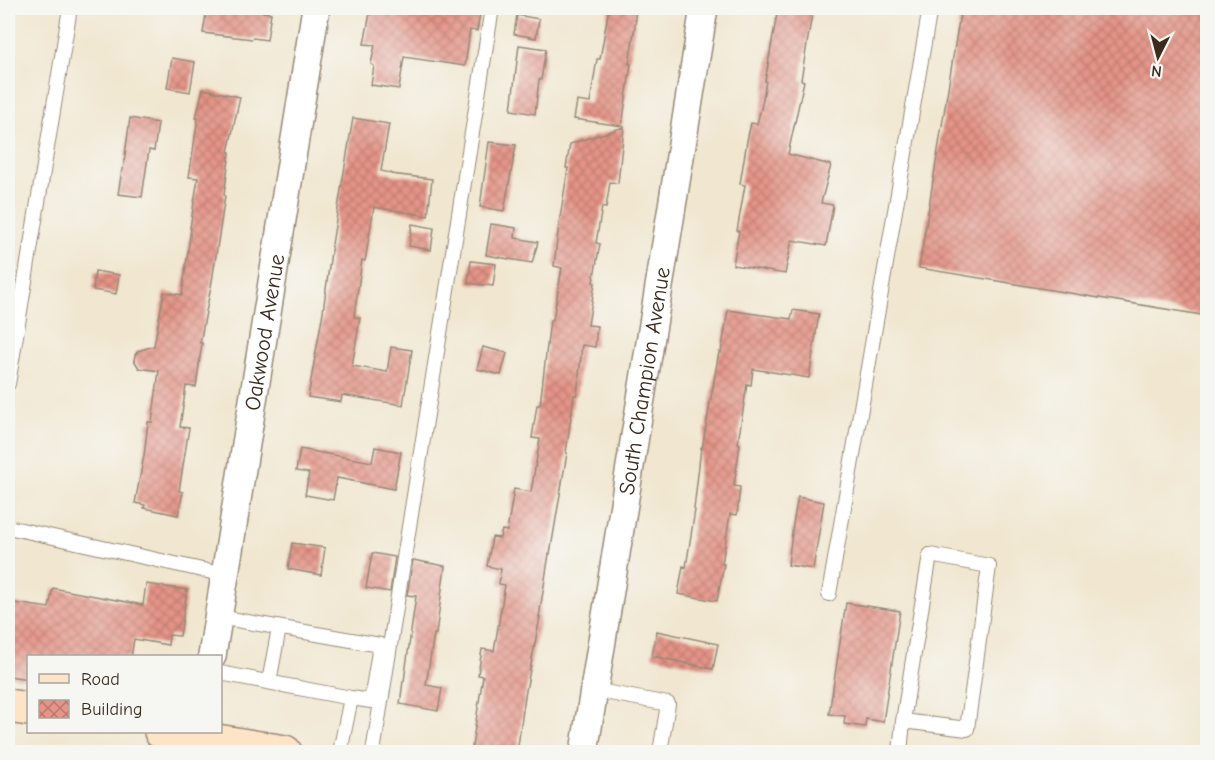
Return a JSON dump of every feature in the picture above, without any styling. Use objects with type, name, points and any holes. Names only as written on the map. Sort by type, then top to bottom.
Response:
[{"type":"main road","points":[[8,706],[27,709]]},
{"type":"main road","points":[[165,733],[199,741],[285,753]]},
{"type":"street","name":"Oakwood Avenue","points":[[212,655],[316,8]]},
{"type":"street","name":"South Champion Avenue","points":[[584,753],[704,8]]},
{"type":"lane","points":[[8,384],[70,8]]},
{"type":"lane","points":[[373,753],[492,8]]},
{"type":"lane","points":[[829,594],[930,8]]},
{"type":"lane","points":[[8,527],[225,575]]},
{"type":"lane","points":[[900,753],[903,721],[930,555],[989,566],[967,729],[903,721]]},
{"type":"lane","points":[[219,617],[380,645],[371,701],[222,673]]},
{"type":"lane","points":[[269,682],[279,628]]},
{"type":"lane","points":[[594,690],[668,704],[660,753]]},
{"type":"lane","points":[[340,753],[351,698]]},
{"type":"building","points":[[207,8],[264,8],[263,12],[271,13],[267,40],[203,33]]},
{"type":"building","points":[[371,8],[481,8],[477,31],[470,30],[465,66],[404,57],[399,89],[371,85],[374,66],[371,64],[375,45],[364,44]]},
{"type":"building","points":[[609,8],[636,8],[622,126],[574,119],[577,101],[590,103]]},
{"type":"building","points":[[778,8],[813,8],[801,80],[804,81],[788,154],[831,165],[821,203],[833,205],[826,246],[792,240],[785,274],[733,265],[745,185],[740,184],[747,141],[751,123],[757,124],[762,104]]},
{"type":"building","points":[[961,8],[1208,8],[1208,316],[919,268]]},
{"type":"building","points":[[517,15],[539,19],[536,38],[514,34]]},
{"type":"building","points":[[519,45],[546,49],[535,114],[511,110]]},
{"type":"building","points":[[172,58],[195,62],[190,92],[167,88]]},
{"type":"building","points":[[203,89],[240,97],[228,152],[230,152],[225,196],[200,343],[202,343],[196,387],[186,386],[180,427],[189,428],[179,491],[183,492],[178,515],[144,508],[145,505],[135,503],[148,422],[152,422],[159,371],[139,368],[134,360],[138,351],[154,346],[164,292],[182,295],[198,178],[189,177],[198,118],[196,118]]},
{"type":"building","points":[[130,118],[158,123],[154,151],[149,150],[142,197],[118,194]]},
{"type":"building","points":[[353,118],[389,124],[381,171],[432,179],[428,216],[374,207],[365,261],[362,260],[354,317],[360,318],[352,366],[387,372],[391,347],[412,350],[403,405],[342,395],[341,402],[308,397]]},
{"type":"building","points":[[624,127],[618,183],[610,182],[606,208],[602,207],[596,243],[600,244],[588,325],[597,326],[595,347],[582,345],[577,395],[574,395],[567,453],[517,753],[471,753],[483,676],[478,675],[482,649],[494,651],[505,585],[499,584],[501,569],[487,566],[492,537],[500,538],[502,530],[507,531],[514,489],[531,492],[540,439],[532,438],[537,405],[540,405],[550,320],[553,320],[562,268],[554,266],[570,144]]},
{"type":"building","points":[[489,142],[516,145],[504,211],[480,207]]},
{"type":"building","points":[[412,224],[434,228],[431,250],[409,246]]},
{"type":"building","points":[[491,224],[516,228],[515,238],[538,242],[532,263],[486,255]]},
{"type":"building","points":[[471,261],[496,264],[493,286],[468,283]]},
{"type":"building","points":[[95,271],[119,275],[116,294],[93,290]]},
{"type":"building","points":[[728,310],[791,319],[793,310],[819,314],[809,378],[753,369],[751,385],[747,384],[734,486],[740,487],[737,515],[730,514],[717,601],[678,594],[683,566],[686,567],[695,510],[701,448]]},
{"type":"building","points":[[483,347],[507,353],[501,375],[477,369]]},
{"type":"building","points":[[375,447],[401,452],[394,489],[337,478],[333,500],[305,495],[309,473],[296,471],[300,449],[372,462]]},
{"type":"building","points":[[798,497],[824,502],[813,569],[788,565]]},
{"type":"building","points":[[292,543],[325,548],[321,575],[288,569]]},
{"type":"building","points":[[372,553],[395,557],[390,592],[366,588]]},
{"type":"building","points":[[413,560],[445,566],[436,634],[434,634],[426,685],[442,688],[438,711],[400,704],[416,596],[407,595]]},
{"type":"building","points":[[146,584],[187,590],[180,636],[169,635],[168,645],[134,639],[131,655],[27,655],[27,679],[8,676],[8,602],[49,608],[53,588],[143,605]]},
{"type":"building","points":[[846,603],[900,611],[883,722],[866,719],[865,727],[844,724],[845,716],[829,714]]},
{"type":"building","points":[[657,631],[718,644],[713,669],[652,656]]}]
